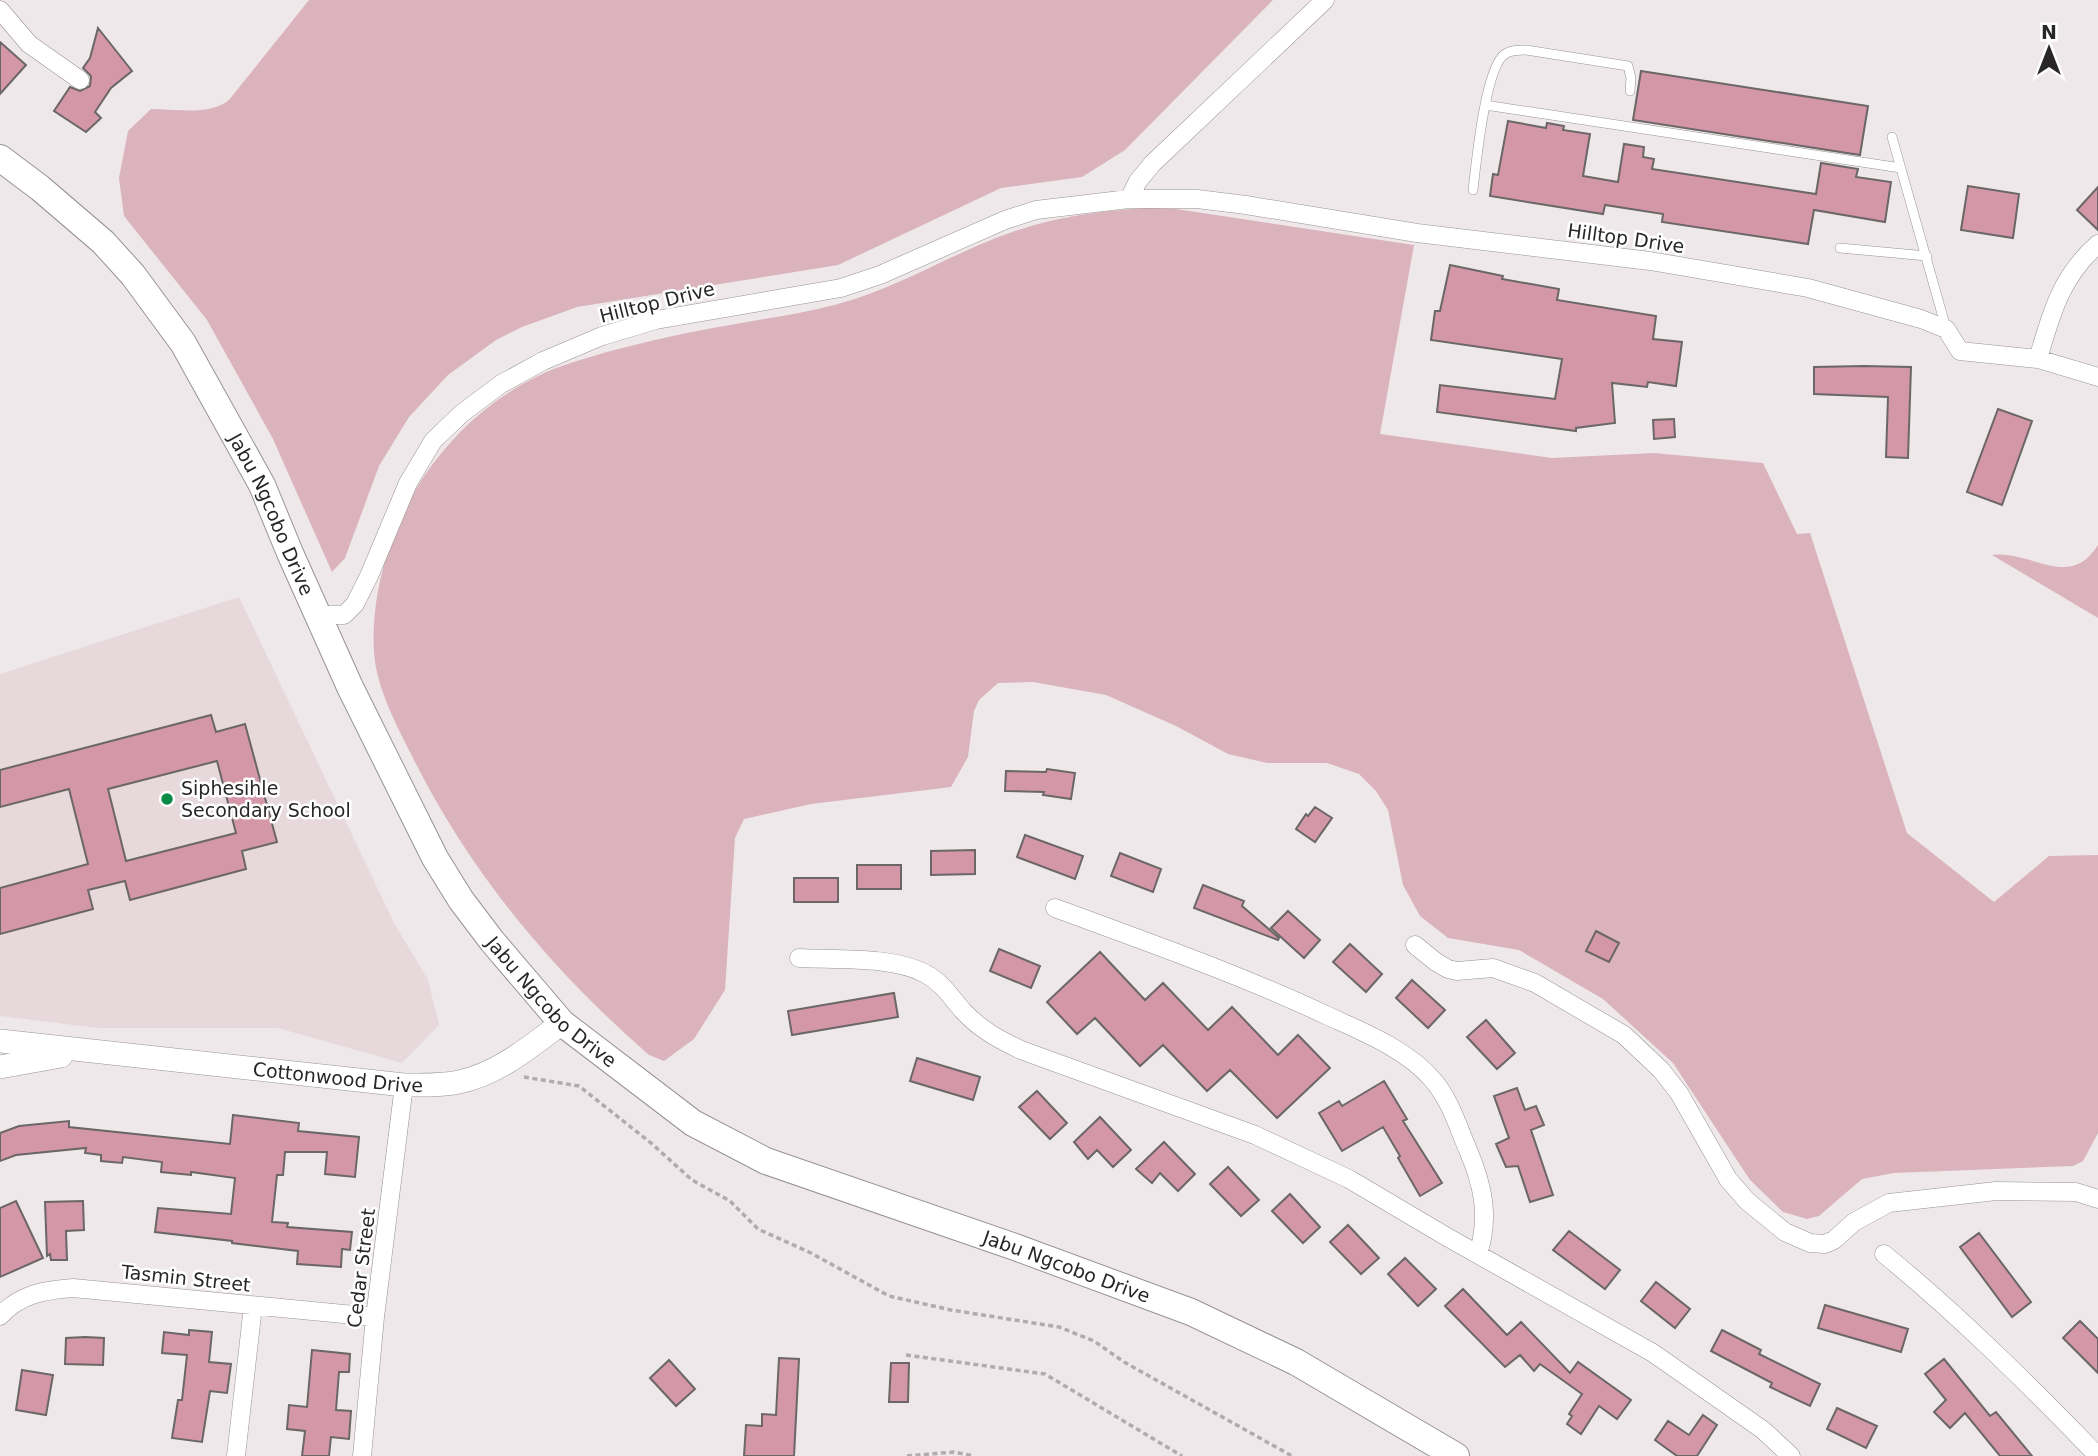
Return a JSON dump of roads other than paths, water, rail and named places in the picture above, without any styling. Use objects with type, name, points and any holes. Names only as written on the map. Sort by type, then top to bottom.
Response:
[{"type":"main road","name":"Jabu Ngcobo Drive","points":[[0,158],[103,242],[133,275],[183,343],[262,485],[317,615],[385,762],[435,858],[461,900],[492,941],[562,1023],[693,1123],[765,1161],[1015,1247],[1191,1312],[1296,1362],[1456,1456]]},
{"type":"street","points":[[1129,199],[1138,180],[1153,163],[1325,0]]},
{"type":"street","points":[[0,10],[29,44],[80,80]]},
{"type":"street","name":"Hilltop Drive","points":[[317,615],[344,615],[355,604],[408,483],[433,441],[461,414],[501,384],[543,361],[602,336],[656,320],[841,288],[880,275],[1005,220],[1036,210],[1129,199],[1197,199],[1417,233],[1650,261],[1808,288],[1921,319],[1946,329],[1960,351],[2038,359],[2098,377]]},
{"type":"street","points":[[2038,359],[2053,306],[2084,256],[2098,244]]},
{"type":"street","points":[[1055,908],[1229,971],[1374,1037],[1432,1078],[1445,1097],[1482,1187],[1485,1227],[1478,1254]]},
{"type":"street","points":[[1415,945],[1448,969],[1457,971],[1493,968],[1535,983],[1624,1035],[1661,1070],[1679,1093],[1728,1180],[1746,1201],[1785,1232],[1810,1243],[1825,1244],[1834,1240],[1854,1222],[1889,1203],[1996,1191],[2076,1192],[2098,1199]]},
{"type":"street","points":[[799,958],[879,962],[910,967],[928,975],[946,990],[964,1012],[988,1034],[1021,1050],[1255,1135],[1349,1179],[1653,1353],[1763,1430],[1791,1456]]},
{"type":"street","name":"Cottonwood Drive","points":[[96,1051],[404,1086],[435,1085],[461,1082],[503,1064],[562,1023]]},
{"type":"street","points":[[0,1041],[96,1051]]},
{"type":"street","points":[[0,1067],[96,1051]]},
{"type":"street","name":"Cedar Street","points":[[362,1456],[375,1317],[404,1086]]},
{"type":"street","points":[[1884,1254],[1919,1282],[2020,1377],[2098,1456]]},
{"type":"street","name":"Tasmin Street","points":[[0,1316],[23,1297],[46,1290],[73,1289],[375,1317]]},
{"type":"street","points":[[236,1456],[253,1306]]},
{"type":"lane","points":[[1473,190],[1485,105],[1496,66],[1503,55],[1516,50],[1628,66],[1632,78],[1630,91]]},
{"type":"lane","points":[[1485,105],[1901,167]]},
{"type":"lane","points":[[1892,137],[1946,329]]},
{"type":"lane","points":[[1840,248],[1927,256]]},
{"type":"place","name":"Siphesihle Secondary School","points":[[167,799]]}]
